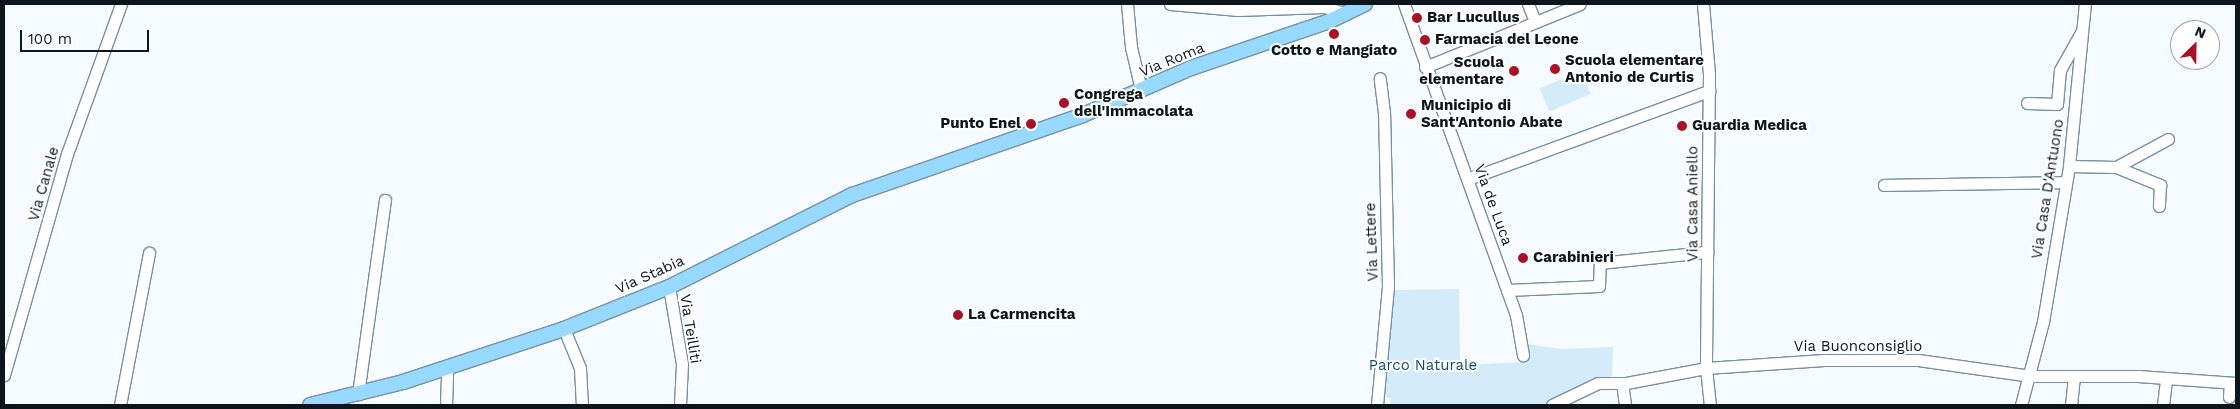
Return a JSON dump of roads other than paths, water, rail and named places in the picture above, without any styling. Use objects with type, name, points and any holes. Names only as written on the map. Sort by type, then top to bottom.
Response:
[{"type":"main road","name":"Via Roma","points":[[993,147],[1083,116],[1191,68],[1330,21],[1341,8],[1364,4]]},
{"type":"main road","name":"Via Stabia","points":[[310,405],[358,394],[446,368],[564,329],[668,287],[852,195],[993,147]]},
{"type":"street","name":"Via Canale","points":[[4,375],[67,154],[121,4]]},
{"type":"street","points":[[1127,4],[1131,47],[1141,90]]},
{"type":"street","points":[[1170,4],[1238,10],[1341,8]]},
{"type":"street","name":"Via de Luca","points":[[1404,4],[1425,67],[1468,179],[1516,315],[1523,355]]},
{"type":"street","points":[[1528,4],[1535,22]]},
{"type":"street","points":[[1425,67],[1580,4]]},
{"type":"street","name":"Via Casa Aniello","points":[[1704,4],[1709,91],[1706,368],[1710,405]]},
{"type":"street","name":"Via Casa D'Antuono","points":[[2021,405],[2031,376],[2069,166],[2085,4]]},
{"type":"street","points":[[2027,104],[2056,104],[2060,70],[2083,30]]},
{"type":"street","name":"Via Lettere","points":[[1377,405],[1388,286],[1384,114],[1380,78]]},
{"type":"street","points":[[1468,179],[1709,91]]},
{"type":"street","points":[[2116,166],[2168,139]]},
{"type":"street","points":[[2069,166],[2116,166],[2160,185],[2159,206]]},
{"type":"street","points":[[1884,185],[2066,182]]},
{"type":"street","points":[[358,394],[385,200]]},
{"type":"street","points":[[1507,290],[1599,286],[1600,263],[1707,252]]},
{"type":"street","points":[[120,405],[148,253]]},
{"type":"street","name":"Via Teilliti","points":[[668,287],[682,364],[680,405]]},
{"type":"street","points":[[564,329],[580,368],[582,405]]},
{"type":"street","name":"Via Buonconsiglio","points":[[1552,405],[1598,383],[1622,383],[1706,368],[1824,360],[1918,360],[2031,376],[2074,378],[2138,376],[2233,383],[2229,397]]},
{"type":"street","points":[[446,368],[446,405]]},
{"type":"street","points":[[2072,405],[2074,378]]},
{"type":"street","points":[[2163,405],[2166,379]]},
{"type":"street","points":[[1622,383],[1625,405]]},
{"type":"place","name":"Bar Lucullus","points":[[1417,18]]},
{"type":"place","name":"Cotto e Mangiato","points":[[1334,34]]},
{"type":"place","name":"Farmacia del Leone","points":[[1425,40]]},
{"type":"place","name":"Scuola elementare Antonio de Curtis","points":[[1555,69]]},
{"type":"place","name":"Scuola elementare","points":[[1514,71]]},
{"type":"place","name":"Congrega dell'Immacolata","points":[[1064,103]]},
{"type":"place","name":"Municipio di Sant'Antonio Abate","points":[[1411,114]]},
{"type":"place","name":"Punto Enel","points":[[1031,124]]},
{"type":"place","name":"Guardia Medica","points":[[1682,126]]},
{"type":"place","name":"Carabinieri","points":[[1523,258]]},
{"type":"place","name":"La Carmencita","points":[[958,315]]},
{"type":"park label","name":"Parco Naturale","points":[[1423,366]]}]
